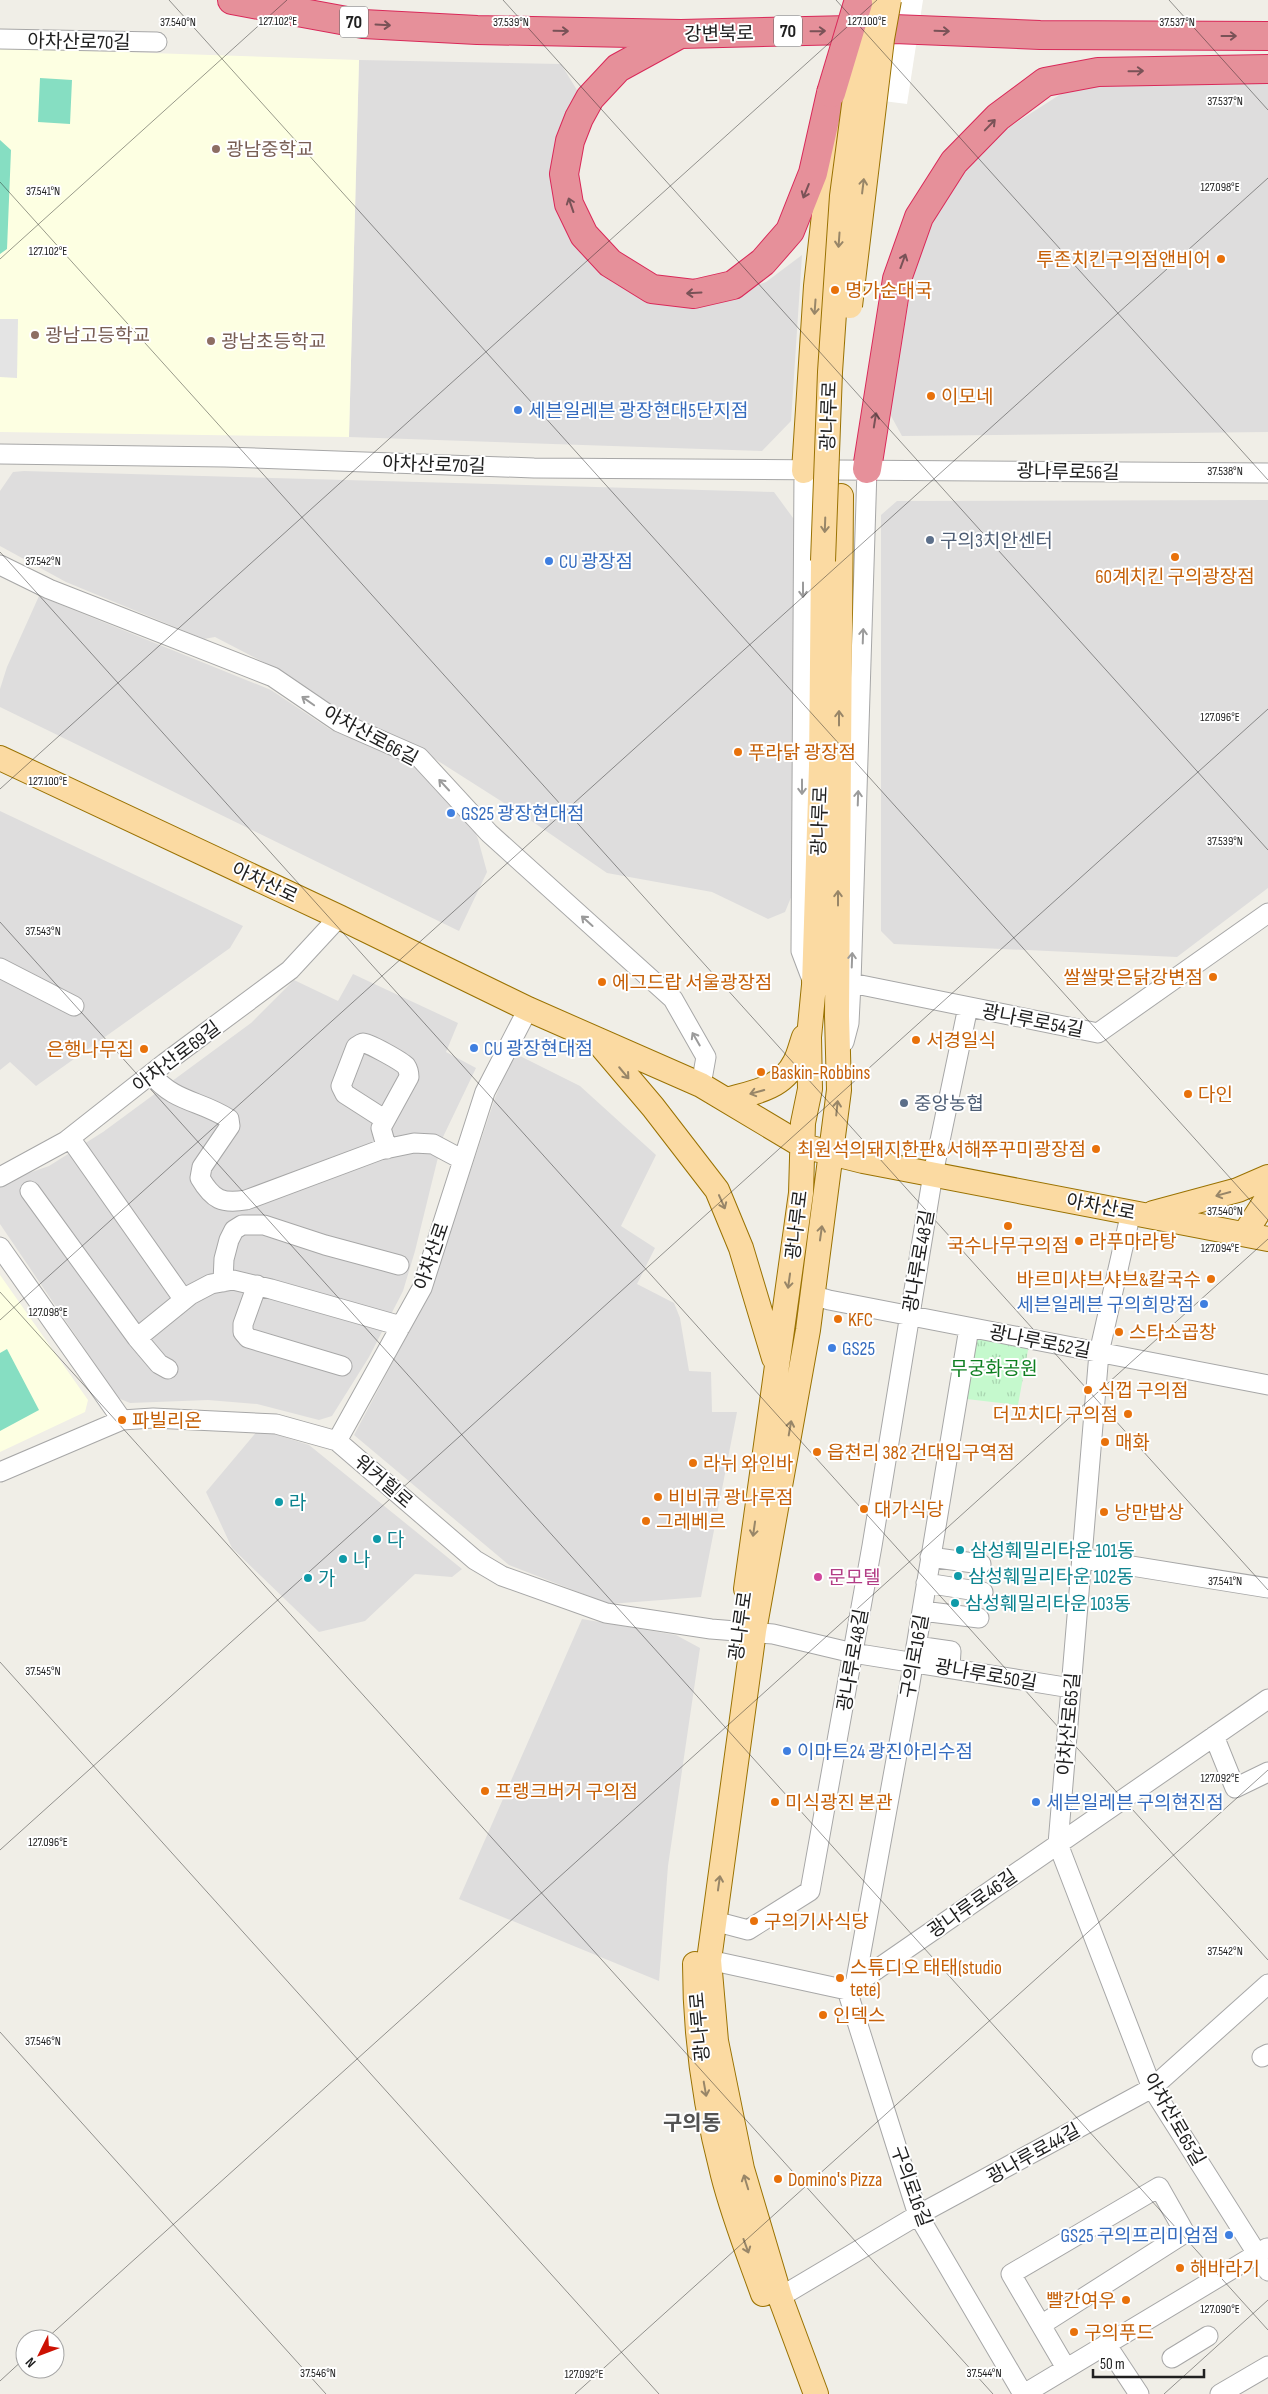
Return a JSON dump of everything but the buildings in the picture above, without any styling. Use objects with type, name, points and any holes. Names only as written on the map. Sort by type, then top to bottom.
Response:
[{"type":"highway","name":"강변북로","points":[[232,0],[363,24],[477,30],[681,34],[894,29],[1040,35],[1268,36]]},
{"type":"highway","points":[[681,34],[618,68],[590,98],[579,118],[570,141],[564,174],[569,204],[584,235],[610,263],[652,289],[694,294],[733,285],[763,262],[790,231],[813,173],[862,1]]},
{"type":"highway","points":[[1040,35],[1240,68]]},
{"type":"highway","points":[[867,468],[897,279],[919,217],[954,162],[998,117],[1045,82],[1098,72],[1268,69]]},
{"type":"main road","points":[[873,37],[889,0]]},
{"type":"main road","points":[[862,1],[873,37]]},
{"type":"main road","name":"광나루로","points":[[816,2394],[780,2297],[742,2169],[716,2041],[709,1960],[777,1366],[801,1193],[803,1123],[810,1089],[811,1014],[814,985],[821,766],[823,561],[830,372],[842,196],[873,37]]},
{"type":"main road","name":"광나루로","points":[[800,2394],[723,2176],[697,2044],[695,1965],[698,1921],[747,1631],[808,1330],[839,1090],[840,1061],[837,1016],[843,378],[873,37]]},
{"type":"main road","points":[[804,471],[816,286],[837,89]]},
{"type":"main road","name":"아차산로","points":[[0,758],[339,917],[528,1009],[593,1035],[701,1085],[802,1146],[863,1161],[1268,1239]]},
{"type":"main road","points":[[726,1100],[766,1089],[779,1081],[795,1064],[811,1014]]},
{"type":"main road","points":[[593,1035],[653,1107],[717,1190],[744,1257],[777,1366]]},
{"type":"main road","points":[[1139,1213],[1238,1190],[1268,1177]]},
{"type":"main road","points":[[1245,1234],[1268,1197]]},
{"type":"street","name":"아차산로70길","points":[[0,39],[157,42]]},
{"type":"street","name":"아차산로70길","points":[[0,454],[225,457],[534,468],[804,471],[867,468]]},
{"type":"street","points":[[840,1061],[849,1023],[851,983],[867,468]]},
{"type":"street","name":"광나루로56길","points":[[867,468],[1268,473]]},
{"type":"street","points":[[804,471],[801,951],[814,985]]},
{"type":"street","name":"아차산로66길","points":[[0,565],[50,589],[273,677],[339,722],[419,757],[489,833],[673,999],[706,1057],[701,1085]]},
{"type":"street","name":"광나루로54길","points":[[851,983],[1098,1033],[1268,913]]},
{"type":"street","name":"아차산로69길","points":[[0,1176],[70,1138],[151,1074],[290,970],[339,917]]},
{"type":"street","points":[[0,968],[74,1006]]},
{"type":"street","points":[[933,1174],[968,1008]]},
{"type":"street","name":"아차산로","points":[[337,1440],[422,1288],[486,1092],[528,1009]]},
{"type":"street","points":[[151,1074],[166,1090],[181,1099],[214,1109],[229,1119],[230,1126],[202,1167],[200,1178],[219,1200],[229,1203],[246,1200],[387,1149],[414,1143],[433,1144],[463,1160]]},
{"type":"street","points":[[384,1119],[381,1128],[387,1149]]},
{"type":"street","points":[[70,1138],[184,1300]]},
{"type":"street","name":"광나루로48길","points":[[714,1922],[748,1930],[810,1891],[872,1546],[908,1316],[933,1174]]},
{"type":"street","points":[[30,1191],[137,1338],[160,1364],[168,1369]]},
{"type":"street","name":"아차산로65길","points":[[1139,1213],[1099,1353],[1058,1844],[1152,2088],[1263,2250],[1268,2271]]},
{"type":"street","points":[[223,1282],[224,1259],[229,1240],[234,1230],[242,1226],[264,1225],[325,1245],[399,1265]]},
{"type":"street","points":[[0,1247],[122,1420]]},
{"type":"street","points":[[137,1338],[184,1300],[210,1284],[233,1280],[257,1285],[401,1326]]},
{"type":"street","points":[[257,1285],[243,1324],[243,1332],[248,1338],[342,1366]]},
{"type":"street","name":"광나루로52길","points":[[812,1295],[908,1316],[1268,1385]]},
{"type":"street","name":"구의로16길","points":[[969,1328],[915,1653],[851,1987],[918,2215],[1023,2394]]},
{"type":"street","name":"워커힐로","points":[[0,1472],[122,1420],[154,1418],[276,1424],[337,1440],[475,1560],[502,1576],[606,1613],[711,1629],[747,1631]]},
{"type":"street","points":[[930,1557],[980,1564]]},
{"type":"street","points":[[1082,1558],[1268,1588]]},
{"type":"street","points":[[926,1583],[983,1592]]},
{"type":"street","points":[[922,1610],[979,1618]]},
{"type":"street","name":"광나루로50길","points":[[747,1631],[853,1653],[915,1653],[950,1667],[1071,1688]]},
{"type":"street","name":"광나루로46길","points":[[851,1987],[1268,1699]]},
{"type":"street","points":[[1214,1736],[1235,1788],[1268,1772]]},
{"type":"street","points":[[709,1960],[851,1987]]},
{"type":"street","name":"광나루로44길","points":[[780,2297],[918,2215],[1152,2088],[1268,1984]]},
{"type":"street","points":[[1041,2325],[1185,2233],[1159,2187],[1011,2274],[1066,2368]]},
{"type":"street","points":[[1023,2394],[1263,2250]]},
{"type":"street","points":[[1172,2358],[1208,2336]]},
{"type":"street","points":[[1106,2344],[1139,2394]]},
{"type":"street","points":[[1220,2394],[1268,2366]]},
{"type":"shaded area","points":[[0,48],[359,60],[349,437],[0,432]]},
{"type":"shaded area","points":[[359,60],[561,64],[583,100],[565,142],[596,250],[707,303],[766,282],[802,255],[791,421],[762,451],[349,437]]},
{"type":"shaded area","points":[[1089,76],[1268,83],[1268,432],[902,436],[890,414],[913,276],[929,205],[1000,133]]},
{"type":"shaded area","points":[[0,319],[18,319],[17,378],[0,377]]},
{"type":"shaded area","points":[[13,472],[774,492],[796,522],[792,895],[785,912],[768,919],[712,892],[607,873],[520,813],[424,752],[335,712],[273,667],[215,637],[204,639],[66,582],[0,546],[0,491]]},
{"type":"shaded area","points":[[1268,500],[1268,888],[1177,957],[894,944],[881,931],[881,515],[897,501]]},
{"type":"shaded area","points":[[39,596],[271,690],[331,730],[418,762],[468,815],[478,839],[487,872],[459,931],[0,707],[0,689],[7,667]]},
{"type":"shaded area","points":[[0,811],[243,926],[230,948],[36,1086],[10,1062],[0,1070]]},
{"type":"shaded area","points":[[353,974],[458,1023],[446,1052],[476,1068],[443,1137],[415,1251],[403,1291],[369,1357],[332,1416],[319,1420],[257,1404],[208,1400],[130,1403],[118,1398],[0,1224],[0,1183],[49,1166],[103,1132],[251,1023],[294,980],[338,1001]]},
{"type":"shaded area","points":[[514,1053],[580,1086],[656,1155],[621,1226],[655,1248],[637,1284],[674,1303],[680,1318],[689,1371],[711,1372],[712,1412],[737,1412],[701,1597],[609,1604],[509,1565],[354,1435],[430,1292],[495,1098]]},
{"type":"shaded area","points":[[0,1275],[88,1400],[85,1412],[0,1452]]},
{"type":"shaded area","points":[[259,1429],[309,1445],[462,1569],[452,1577],[415,1574],[365,1621],[319,1632],[232,1548],[206,1492]]},
{"type":"shaded area","points":[[582,1619],[676,1635],[700,1648],[668,1866],[659,1981],[459,1899]]},
{"type":"green space","points":[[40,78],[72,80],[70,124],[38,122]]},
{"type":"green space","points":[[0,140],[11,150],[7,249],[0,254]]},
{"type":"green space","name":"무궁화공원","points":[[969,1328],[1030,1339],[1018,1405],[958,1398]]},
{"type":"green space","points":[[7,1349],[39,1410],[0,1431],[0,1353]]},
{"type":"pier","points":[[844,0],[923,0],[907,104],[820,93]]},
{"type":"place","name":"광남중학교","points":[[216,149]]},
{"type":"place","name":"투존치킨구의점앤비어","points":[[1221,259]]},
{"type":"place","name":"명가순대국","points":[[835,290]]},
{"type":"place","name":"광남고등학교","points":[[35,335]]},
{"type":"place","name":"광남초등학교","points":[[211,341]]},
{"type":"place","name":"이모네","points":[[931,396]]},
{"type":"place","name":"세븐일레븐 광장현대5단지점","points":[[518,410]]},
{"type":"place","name":"구의3치안센터","points":[[930,540]]},
{"type":"place","name":"60계치킨 구의광장점","points":[[1175,557]]},
{"type":"place","name":"CU 광장점","points":[[549,561]]},
{"type":"place","name":"푸라닭 광장점","points":[[738,752]]},
{"type":"place","name":"GS25 광장현대점","points":[[451,813]]},
{"type":"place","name":"쌀쌀맞은닭강변점","points":[[1213,977]]},
{"type":"place","name":"에그드랍 서울광장점","points":[[602,982]]},
{"type":"place","name":"서경일식","points":[[916,1040]]},
{"type":"place","name":"CU 광장현대점","points":[[474,1048]]},
{"type":"place","name":"은행나무집","points":[[144,1049]]},
{"type":"place","name":"Baskin-Robbins","points":[[761,1072]]},
{"type":"place","name":"다인","points":[[1188,1094]]},
{"type":"place","name":"중앙농협","points":[[904,1103]]},
{"type":"place","name":"최원석의돼지한판&서해쭈꾸미광장점","points":[[1096,1149]]},
{"type":"place","name":"국수나무구의점","points":[[1008,1226]]},
{"type":"place","name":"라푸마라탕","points":[[1079,1241]]},
{"type":"place","name":"바르미샤브샤브&칼국수","points":[[1211,1279]]},
{"type":"place","name":"세븐일레븐 구의희망점","points":[[1204,1304]]},
{"type":"place","name":"KFC","points":[[838,1319]]},
{"type":"place","name":"스타소곱창","points":[[1119,1332]]},
{"type":"place","name":"GS25","points":[[832,1348]]},
{"type":"place","name":"식껍 구의점","points":[[1088,1390]]},
{"type":"place","name":"더꼬치다 구의점","points":[[1128,1414]]},
{"type":"place","name":"파빌리온","points":[[122,1420]]},
{"type":"place","name":"매화","points":[[1105,1442]]},
{"type":"place","name":"읍천리 382 건대입구역점","points":[[817,1452]]},
{"type":"place","name":"라뉘 와인바","points":[[693,1463]]},
{"type":"place","name":"비비큐 광나루점","points":[[658,1497]]},
{"type":"place","name":"라","points":[[279,1502]]},
{"type":"place","name":"대가식당","points":[[864,1509]]},
{"type":"place","name":"낭만밥상","points":[[1104,1512]]},
{"type":"place","name":"그레베르","points":[[646,1521]]},
{"type":"place","name":"다","points":[[377,1539]]},
{"type":"place","name":"삼성훼밀리타운 101동","points":[[960,1550]]},
{"type":"place","name":"나","points":[[343,1559]]},
{"type":"place","name":"삼성훼밀리타운 102동","points":[[958,1576]]},
{"type":"place","name":"문모텔","points":[[818,1577]]},
{"type":"place","name":"가","points":[[308,1578]]},
{"type":"place","name":"삼성훼밀리타운 103동","points":[[955,1603]]},
{"type":"place","name":"이마트24 광진아리수점","points":[[787,1751]]},
{"type":"place","name":"프랭크버거 구의점","points":[[485,1791]]},
{"type":"place","name":"미식광진 본관","points":[[775,1802]]},
{"type":"place","name":"세븐일레븐 구의현진점","points":[[1036,1802]]},
{"type":"place","name":"구의기사식당","points":[[754,1921]]},
{"type":"place","name":"스튜디오 태태(studio tete)","points":[[840,1978]]},
{"type":"place","name":"인덱스","points":[[823,2015]]},
{"type":"place","name":"Domino's Pizza","points":[[778,2179]]},
{"type":"place","name":"GS25 구의프리미엄점","points":[[1229,2235]]},
{"type":"place","name":"해바라기","points":[[1180,2268]]},
{"type":"place","name":"빨간여우","points":[[1126,2300]]},
{"type":"place","name":"구의푸드","points":[[1074,2332]]},
{"type":"district","name":"구의동","points":[[692,2123]]}]
